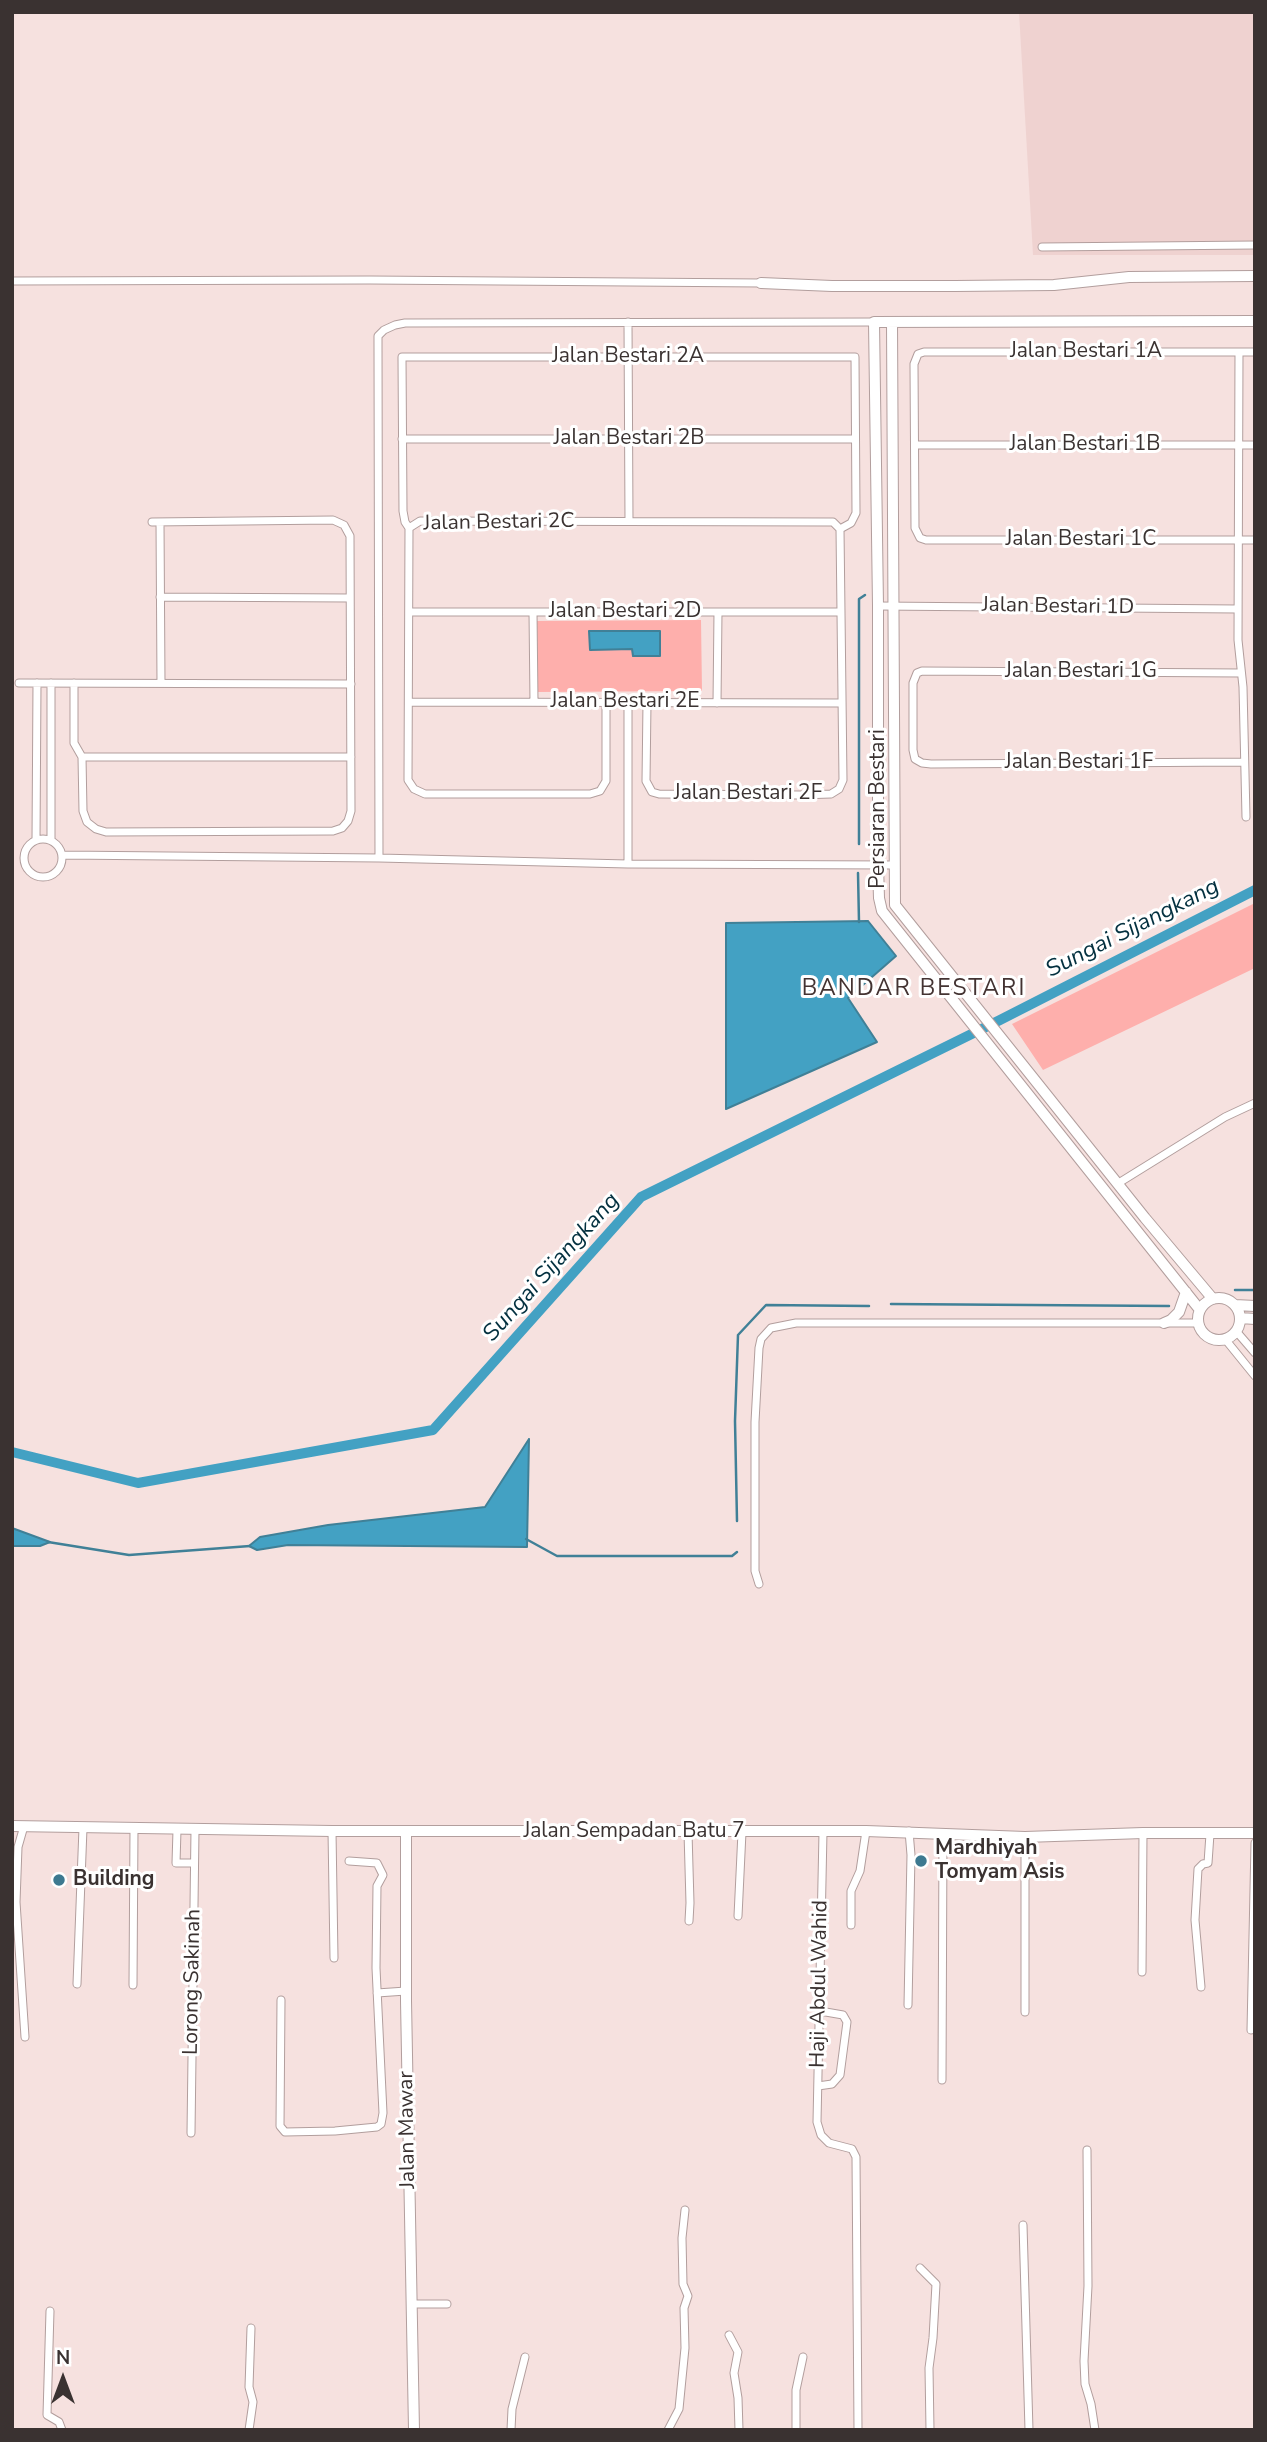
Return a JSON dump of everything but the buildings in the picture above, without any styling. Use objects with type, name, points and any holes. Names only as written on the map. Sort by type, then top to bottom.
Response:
[{"type":"street","points":[[1042,247],[1255,244]]},
{"type":"street","points":[[12,281],[370,279],[955,286],[1054,285],[1129,277],[1255,276]]},
{"type":"street","points":[[379,858],[378,336],[384,330],[405,323],[1255,321]]},
{"type":"street","points":[[628,322],[629,521]]},
{"type":"street","name":"Persiaran Bestari","points":[[874,322],[878,865],[882,911],[1200,1310]]},
{"type":"street","name":"Persiaran Bestari","points":[[892,322],[895,905],[1117,1184],[1213,1299]]},
{"type":"street","name":"Jalan Bestari 1A","points":[[915,445],[914,364],[918,355],[924,352],[1255,352]]},
{"type":"street","points":[[1239,352],[1237,609],[1246,817]]},
{"type":"street","name":"Jalan Bestari 2A","points":[[402,439],[402,357],[855,356],[855,439]]},
{"type":"street","points":[[402,439],[403,510],[409,528]]},
{"type":"street","name":"Jalan Bestari 2B","points":[[402,439],[855,439]]},
{"type":"street","points":[[842,703],[840,529],[851,523],[856,513],[855,439]]},
{"type":"street","name":"Jalan Bestari 1B","points":[[915,445],[1255,444]]},
{"type":"street","name":"Jalan Bestari 1C","points":[[915,445],[915,528],[916,534],[926,540],[1255,540]]},
{"type":"street","points":[[74,683],[74,743],[82,757],[83,811],[87,822],[96,829],[119,832],[333,831],[342,828],[351,811],[350,536],[344,525],[333,520],[156,522],[161,683]]},
{"type":"street","name":"Jalan Bestari 2C","points":[[606,702],[606,781],[600,791],[590,794],[425,794],[414,789],[408,780],[409,528],[420,521],[629,521],[833,522],[840,529]]},
{"type":"street","points":[[160,597],[350,598]]},
{"type":"street","name":"Jalan Bestari 1D","points":[[878,606],[1237,609]]},
{"type":"street","name":"Jalan Bestari 2D","points":[[409,612],[841,612]]},
{"type":"street","points":[[533,612],[534,702]]},
{"type":"street","points":[[718,612],[718,703]]},
{"type":"street","name":"Jalan Bestari 1G","points":[[915,759],[913,683],[917,673],[922,671],[1241,673]]},
{"type":"street","points":[[19,683],[351,684]]},
{"type":"street","points":[[36,840],[37,683]]},
{"type":"street","points":[[51,683],[51,840]]},
{"type":"street","name":"Jalan Bestari 2E","points":[[409,702],[842,703]]},
{"type":"street","points":[[628,703],[628,864]]},
{"type":"street","name":"Jalan Bestari 2F","points":[[647,703],[646,781],[652,792],[672,794],[831,794],[839,789],[843,780],[842,703]]},
{"type":"street","points":[[82,757],[351,757]]},
{"type":"street","name":"Jalan Bestari 1F","points":[[915,759],[930,764],[1243,762]]},
{"type":"street","points":[[36,840],[51,840],[59,846],[62,864],[50,876],[33,875],[27,869],[24,852],[36,840]]},
{"type":"street","points":[[62,855],[628,864],[894,865]]},
{"type":"street","points":[[1117,1184],[1225,1117],[1255,1103]]},
{"type":"street","points":[[1164,1323],[1180,1311],[1186,1292]]},
{"type":"street","points":[[1235,1305],[1240,1318],[1236,1331],[1225,1339],[1212,1339],[1205,1335],[1198,1323],[1200,1310],[1213,1299],[1225,1299],[1235,1305],[1255,1306]]},
{"type":"street","points":[[1240,1318],[1255,1319]]},
{"type":"street","points":[[759,1584],[755,1571],[755,1422],[759,1348],[761,1339],[771,1328],[796,1324],[1198,1323]]},
{"type":"street","points":[[1236,1331],[1255,1353]]},
{"type":"street","points":[[1225,1339],[1255,1376]]},
{"type":"street","points":[[18,1826],[16,1902],[25,2037]]},
{"type":"street","name":"Jalan Sempadan Batu 7","points":[[18,1826],[332,1831],[908,1831],[1025,1838],[1143,1833],[1255,1833]]},
{"type":"street","points":[[77,1984],[83,1828]]},
{"type":"street","points":[[133,1985],[134,1829]]},
{"type":"street","points":[[177,1830],[176,1863],[194,1863]]},
{"type":"street","name":"Lorong Sakinah","points":[[191,2133],[195,1830]]},
{"type":"street","points":[[332,1831],[334,1958]]},
{"type":"street","name":"Jalan Mawar","points":[[406,1831],[406,1991],[414,2430]]},
{"type":"street","points":[[851,1925],[851,1891],[860,1871],[866,1831]]},
{"type":"street","points":[[908,1831],[911,1855],[908,2005]]},
{"type":"street","points":[[688,1832],[688,1921]]},
{"type":"street","points":[[738,1916],[743,1832]]},
{"type":"street","name":"Haji Abdul Wahid","points":[[823,1832],[817,2122],[821,2136],[829,2143],[852,2150],[856,2157],[858,2430]]},
{"type":"street","points":[[942,2080],[943,1833]]},
{"type":"street","points":[[1142,1972],[1143,1833]]},
{"type":"street","points":[[1202,1987],[1195,1920],[1198,1869],[1208,1863],[1210,1833]]},
{"type":"street","points":[[1025,1838],[1025,2012]]},
{"type":"street","points":[[1251,2030],[1255,1843]]},
{"type":"street","points":[[281,2000],[280,2126],[285,2132],[335,2131],[377,2127],[381,2124],[383,2113],[377,1993],[377,1886],[383,1875],[377,1863],[349,1861]]},
{"type":"street","points":[[377,1993],[406,1991]]},
{"type":"street","points":[[818,2086],[832,2084],[840,2075],[847,2022],[843,2015],[820,2011]]},
{"type":"street","points":[[1087,2150],[1088,2286],[1084,2384],[1091,2404],[1095,2430]]},
{"type":"street","points":[[668,2430],[679,2409],[685,2348],[684,2308],[688,2296],[683,2284],[682,2238],[685,2210]]},
{"type":"street","points":[[1023,2225],[1029,2430]]},
{"type":"street","points":[[920,2268],[936,2284],[929,2368],[930,2430]]},
{"type":"street","points":[[411,2304],[447,2304]]},
{"type":"street","points":[[50,2311],[47,2415],[59,2422],[62,2430]]},
{"type":"street","points":[[249,2430],[253,2402],[249,2387],[249,2354],[253,2338],[251,2328]]},
{"type":"street","points":[[729,2335],[738,2352],[734,2373],[739,2430]]},
{"type":"street","points":[[512,2430],[512,2409],[525,2357]]},
{"type":"street","points":[[796,2430],[796,2390],[803,2357]]},
{"type":"shaded area","points":[[1019,12],[1255,12],[1255,255],[1033,255]]},
{"type":"shaded area","points":[[701,620],[702,691],[538,692],[537,621]]},
{"type":"shaded area","points":[[1255,903],[1255,968],[1043,1070],[1012,1024]]},
{"type":"water","points":[[589,631],[660,631],[660,656],[633,656],[632,649],[590,650]]},
{"type":"water","points":[[868,921],[896,956],[848,998],[877,1042],[726,1109],[726,923]]},
{"type":"water","points":[[529,1439],[527,1547],[288,1545],[257,1550],[249,1546],[260,1537],[328,1525],[485,1507]]},
{"type":"water","points":[[12,1528],[50,1542],[40,1546],[12,1546]]},
{"type":"waterway","points":[[859,844],[859,599],[865,595]]},
{"type":"waterway","points":[[858,873],[859,922]]},
{"type":"waterway","name":"Sungai Sijangkang","points":[[12,1452],[138,1483],[433,1430],[641,1197],[1000,1020],[1255,890]]},
{"type":"waterway","points":[[1235,1290],[1255,1290]]},
{"type":"waterway","points":[[891,1304],[1169,1306]]},
{"type":"waterway","points":[[737,1521],[735,1421],[738,1335],[766,1305],[869,1306]]},
{"type":"waterway","points":[[526,1539],[557,1556],[732,1556],[737,1552]]},
{"type":"waterway","points":[[48,1542],[129,1555],[250,1546]]},
{"type":"place","name":"Mardhiyah Tomyam Asis","points":[[921,1861]]},
{"type":"place","name":"Building","points":[[59,1880]]},
{"type":"district","name":"BANDAR BESTARI","points":[[914,989]]}]
